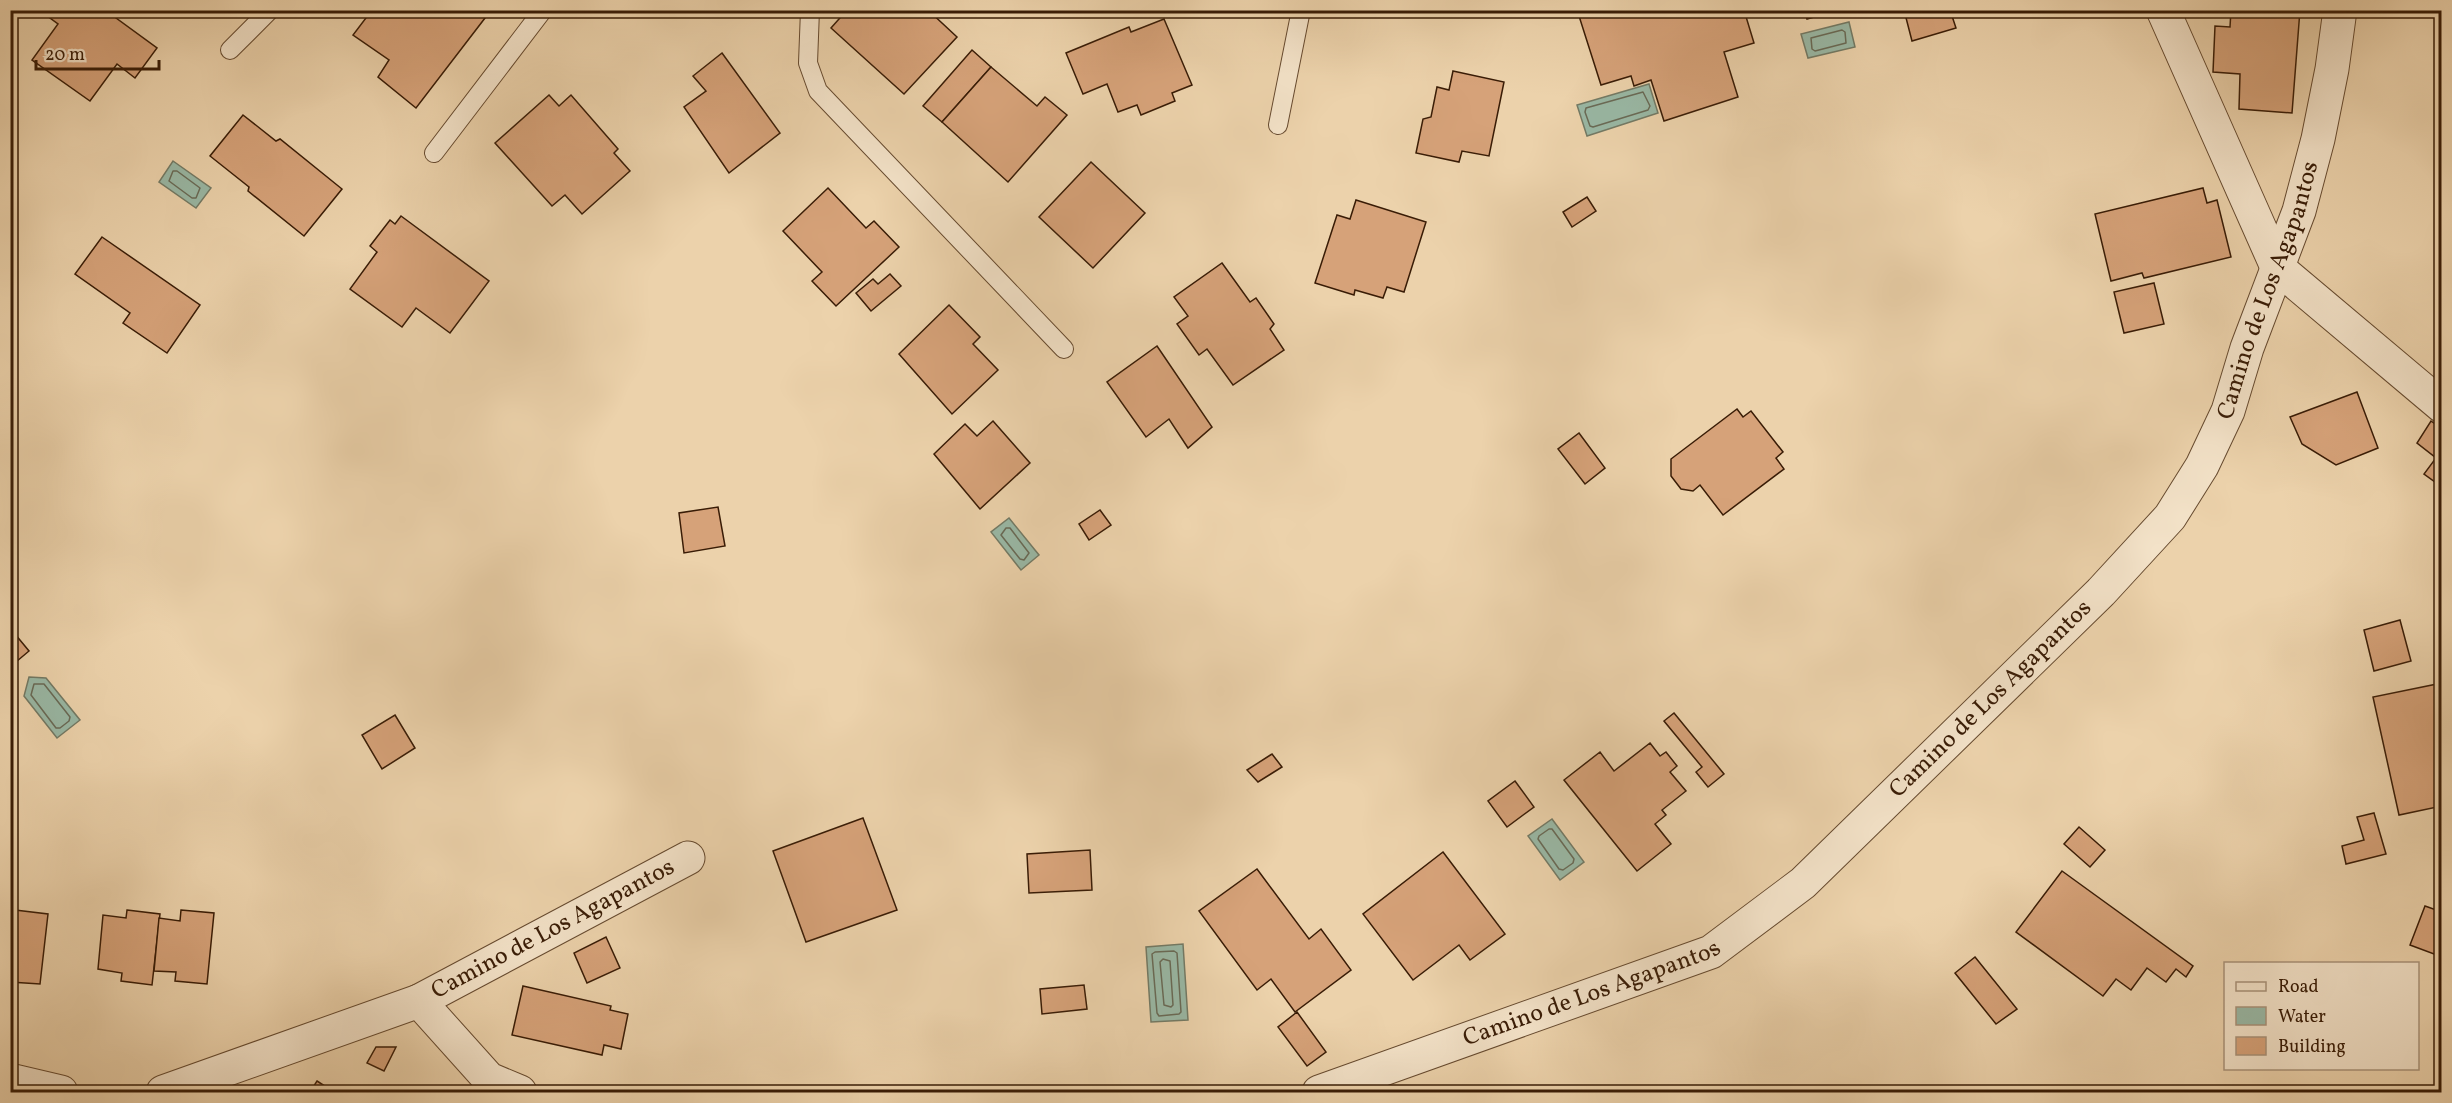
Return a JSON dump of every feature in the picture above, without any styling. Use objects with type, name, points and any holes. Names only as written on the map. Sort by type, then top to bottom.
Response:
[{"type":"street","points":[[2163,10],[2277,267],[2442,406]]},
{"type":"street","name":"Camino de Los Agapantos","points":[[1319,1092],[1711,952],[1803,883],[2101,592],[2170,517],[2202,466],[2228,411],[2247,348],[2299,211],[2318,139],[2332,69],[2340,10]]},
{"type":"street","name":"Camino de Los Agapantos","points":[[164,1092],[418,1001],[688,858]]},
{"type":"street","name":"Camino de Los Agapantos","points":[[418,1001],[489,1079],[520,1092]]},
{"type":"street","points":[[10,1080],[55,1092]]},
{"type":"lane","points":[[230,50],[270,10]]},
{"type":"lane","points":[[434,153],[543,10]]},
{"type":"lane","points":[[810,10],[807,63],[818,91],[1064,349]]},
{"type":"lane","points":[[1278,125],[1301,10]]},
{"type":"water","points":[[1849,22],[1855,47],[1808,58],[1801,34]]},
{"type":"water","points":[[1649,84],[1658,113],[1587,136],[1577,105]]},
{"type":"water","points":[[173,161],[211,188],[196,208],[159,182]]},
{"type":"water","points":[[1009,518],[1039,555],[1021,570],[991,532]]},
{"type":"water","points":[[29,677],[46,678],[80,720],[57,738],[24,696]]},
{"type":"water","points":[[1552,819],[1584,862],[1560,880],[1528,836]]},
{"type":"water","points":[[1183,944],[1188,1020],[1151,1022],[1146,947]]},
{"type":"building","points":[[39,10],[105,10],[157,48],[135,78],[117,64],[90,101],[32,60],[58,24]]},
{"type":"building","points":[[372,10],[476,10],[485,18],[416,108],[378,77],[389,60],[353,35]]},
{"type":"building","points":[[847,10],[928,10],[957,37],[904,94],[831,28]]},
{"type":"building","points":[[1596,10],[1744,10],[1754,43],[1724,52],[1738,97],[1664,121],[1651,80],[1634,86],[1631,76],[1601,85],[1579,16]]},
{"type":"building","points":[[1804,10],[1835,10],[1835,11],[1807,19]]},
{"type":"building","points":[[1904,10],[1950,10],[1956,28],[1912,41]]},
{"type":"building","points":[[2231,10],[2300,10],[2292,113],[2239,109],[2240,74],[2213,72],[2215,26],[2230,27]]},
{"type":"building","points":[[1164,19],[1192,85],[1172,93],[1175,101],[1141,115],[1137,105],[1118,112],[1107,84],[1083,94],[1066,53],[1129,27],[1131,32]]},
{"type":"building","points":[[972,50],[991,67],[942,122],[923,106]]},
{"type":"building","points":[[722,53],[780,133],[729,173],[684,107],[706,91],[693,76]]},
{"type":"building","points":[[991,67],[1037,106],[1045,97],[1067,115],[1008,182],[942,122]]},
{"type":"building","points":[[1453,71],[1504,82],[1489,156],[1462,151],[1459,162],[1416,153],[1423,119],[1431,117],[1437,87],[1449,90]]},
{"type":"building","points":[[549,95],[559,106],[571,95],[618,149],[614,153],[630,171],[582,214],[565,195],[552,206],[495,143]]},
{"type":"building","points":[[243,115],[276,141],[280,139],[342,189],[304,236],[248,191],[249,187],[210,156]]},
{"type":"building","points":[[1091,162],[1145,213],[1093,268],[1039,217]]},
{"type":"building","points":[[828,188],[866,228],[874,221],[899,247],[836,306],[812,281],[822,272],[783,231]]},
{"type":"building","points":[[2203,188],[2207,203],[2217,200],[2231,257],[2144,278],[2142,273],[2111,281],[2095,214]]},
{"type":"building","points":[[1587,197],[1596,211],[1572,227],[1563,212]]},
{"type":"building","points":[[1356,200],[1426,222],[1404,292],[1387,287],[1383,298],[1355,290],[1354,295],[1315,283],[1337,215],[1350,219]]},
{"type":"building","points":[[401,216],[489,281],[450,333],[416,308],[402,327],[350,289],[377,252],[370,246],[390,220],[395,224]]},
{"type":"building","points":[[102,237],[200,305],[167,353],[123,323],[130,313],[75,274]]},
{"type":"building","points":[[1222,263],[1250,302],[1256,298],[1274,324],[1270,329],[1284,350],[1233,385],[1207,349],[1199,355],[1177,324],[1188,316],[1174,297]]},
{"type":"building","points":[[890,274],[901,286],[871,311],[856,293],[873,279],[878,284]]},
{"type":"building","points":[[2154,283],[2164,324],[2124,333],[2114,292]]},
{"type":"building","points":[[949,305],[980,337],[973,344],[998,370],[952,414],[899,354]]},
{"type":"building","points":[[1157,346],[1212,427],[1188,448],[1169,419],[1146,437],[1107,382]]},
{"type":"building","points":[[2357,392],[2378,448],[2336,465],[2302,444],[2290,417]]},
{"type":"building","points":[[1737,409],[1743,417],[1751,411],[1783,452],[1776,458],[1784,469],[1723,515],[1700,485],[1693,491],[1681,489],[1671,476],[1671,459]]},
{"type":"building","points":[[993,421],[1030,463],[980,509],[934,454],[965,424],[977,436]]},
{"type":"building","points":[[2431,421],[2442,429],[2442,487],[2424,474],[2436,458],[2417,443]]},
{"type":"building","points":[[1579,433],[1605,468],[1585,484],[1558,449]]},
{"type":"building","points":[[718,507],[725,546],[684,553],[679,513]]},
{"type":"building","points":[[1100,510],[1111,525],[1089,540],[1079,524]]},
{"type":"building","points":[[2400,620],[2411,661],[2374,671],[2364,630]]},
{"type":"building","points":[[10,628],[29,651],[10,667]]},
{"type":"building","points":[[2442,683],[2442,806],[2399,815],[2373,697]]},
{"type":"building","points":[[1674,713],[1724,774],[1708,787],[1696,772],[1702,767],[1664,721]]},
{"type":"building","points":[[395,715],[415,748],[382,769],[362,735]]},
{"type":"building","points":[[1650,743],[1660,756],[1666,752],[1677,766],[1670,772],[1686,791],[1662,810],[1666,815],[1655,824],[1671,844],[1637,871],[1564,780],[1600,752],[1614,771]]},
{"type":"building","points":[[1272,754],[1282,767],[1258,782],[1247,770]]},
{"type":"building","points":[[1515,781],[1534,807],[1507,827],[1488,801]]},
{"type":"building","points":[[2374,813],[2386,854],[2346,864],[2342,846],[2364,840],[2357,817]]},
{"type":"building","points":[[863,818],[897,910],[806,942],[773,851]]},
{"type":"building","points":[[2079,827],[2105,850],[2090,867],[2064,844]]},
{"type":"building","points":[[1090,850],[1092,890],[1029,893],[1027,854]]},
{"type":"building","points":[[1443,852],[1505,934],[1470,960],[1459,945],[1413,980],[1363,914]]},
{"type":"building","points":[[1257,869],[1309,939],[1321,929],[1351,970],[1295,1012],[1271,979],[1257,990],[1199,911]]},
{"type":"building","points":[[2062,871],[2193,966],[2186,977],[2176,969],[2166,982],[2147,968],[2131,990],[2116,979],[2103,996],[2016,932]]},
{"type":"building","points":[[2425,906],[2442,912],[2442,957],[2410,945]]},
{"type":"building","points":[[15,910],[48,914],[40,984],[10,982],[10,920],[13,921]]},
{"type":"building","points":[[127,910],[160,914],[152,985],[121,981],[122,973],[98,969],[103,915],[126,918]]},
{"type":"building","points":[[181,910],[214,913],[207,984],[175,981],[176,972],[154,971],[159,918],[180,921]]},
{"type":"building","points":[[606,937],[620,968],[587,983],[574,953]]},
{"type":"building","points":[[1975,957],[2017,1009],[1996,1024],[1955,973]]},
{"type":"building","points":[[1084,985],[1087,1009],[1042,1014],[1040,989]]},
{"type":"building","points":[[523,986],[611,1006],[610,1010],[628,1014],[621,1049],[604,1045],[602,1055],[512,1035]]},
{"type":"building","points":[[1297,1012],[1326,1052],[1307,1066],[1278,1027]]},
{"type":"building","points":[[376,1047],[396,1047],[384,1071],[367,1063]]},
{"type":"building","points":[[317,1081],[334,1092],[310,1092]]}]
